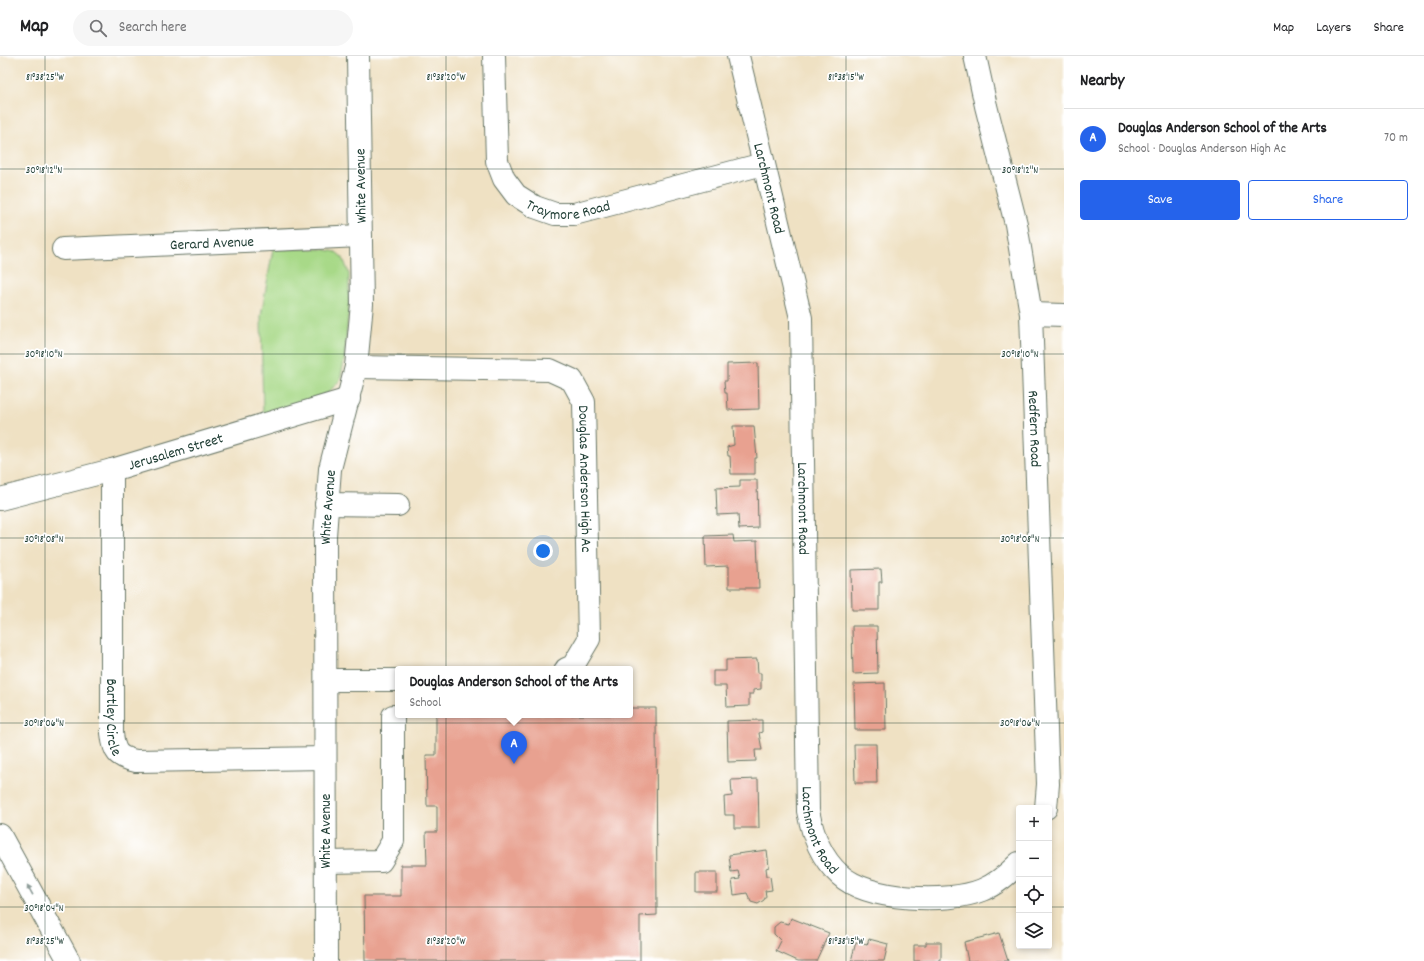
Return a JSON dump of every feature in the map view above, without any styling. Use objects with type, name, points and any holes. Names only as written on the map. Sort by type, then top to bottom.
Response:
[{"type":"main road","name":"White Avenue","points":[[326,961],[326,504],[330,469],[356,367],[362,304],[358,56]]},
{"type":"main road","name":"Traymore Road","points":[[494,56],[497,161],[504,179],[516,195],[535,207],[554,214],[574,214],[763,164]]},
{"type":"main road","name":"Larchmont Road","points":[[738,56],[801,318],[808,811],[812,832],[825,859],[841,877],[864,890],[884,896],[919,898],[952,896],[981,890],[1004,878],[1016,866]]},
{"type":"main road","name":"Redfern Road","points":[[976,56],[986,106],[1016,224],[1031,314],[1048,784],[1046,805]]},
{"type":"main road","name":"Gerard Avenue","points":[[63,249],[361,236]]},
{"type":"main road","points":[[1031,314],[1064,315]]},
{"type":"main road","name":"Douglas Anderson High Ac","points":[[356,367],[550,370],[572,380],[584,402],[589,639],[573,666]]},
{"type":"main road","name":"Jerusalem Street","points":[[0,499],[112,470],[349,399]]},
{"type":"main road","name":"Bartley Circle","points":[[112,470],[112,733],[113,746],[117,754],[136,761],[325,758]]},
{"type":"main road","points":[[326,504],[398,505]]},
{"type":"main road","points":[[326,680],[395,680]]},
{"type":"main road","points":[[326,862],[381,861],[393,841],[393,716]]},
{"type":"main road","points":[[0,835],[69,961]]},
{"type":"green space","points":[[273,249],[322,249],[336,252],[343,258],[349,274],[349,306],[344,362],[340,380],[328,393],[263,415],[261,316]]},
{"type":"building","points":[[758,363],[759,409],[728,410],[727,393],[725,393],[724,381],[727,381],[727,364]]},
{"type":"building","points":[[733,426],[754,426],[757,458],[755,458],[755,474],[731,474],[730,456],[728,456],[727,447],[734,445]]},
{"type":"building","points":[[740,480],[757,480],[758,528],[739,529],[738,514],[717,515],[716,488],[740,487]]},
{"type":"building","points":[[733,535],[734,542],[757,541],[759,588],[729,588],[729,566],[706,567],[705,536]]},
{"type":"building","points":[[881,569],[882,582],[879,582],[879,610],[852,610],[851,570]]},
{"type":"building","points":[[852,626],[877,626],[878,673],[853,674]]},
{"type":"building","points":[[757,659],[758,673],[761,673],[761,689],[753,690],[753,694],[749,694],[749,706],[727,707],[726,686],[713,686],[713,671],[726,671],[726,660]]},
{"type":"building","points":[[885,683],[886,730],[855,730],[854,684]]},
{"type":"building","points":[[633,708],[656,708],[657,915],[640,916],[640,961],[365,961],[364,896],[401,896],[401,865],[427,865],[426,832],[437,832],[437,806],[427,806],[426,755],[436,755],[436,718],[633,718]]},
{"type":"building","points":[[762,720],[762,732],[759,733],[762,750],[755,750],[756,761],[728,762],[727,721]]},
{"type":"building","points":[[854,744],[876,744],[877,783],[855,783]]},
{"type":"building","points":[[758,779],[759,828],[734,828],[734,815],[725,815],[724,797],[732,796],[731,780]]},
{"type":"building","points":[[767,850],[769,867],[766,868],[767,876],[770,876],[772,890],[765,891],[766,896],[764,900],[758,904],[751,902],[747,893],[734,895],[732,880],[740,879],[738,871],[731,872],[729,855]]},
{"type":"building","points":[[696,872],[717,872],[717,892],[696,892]]},
{"type":"building","points":[[791,918],[829,933],[816,961],[798,961],[776,951],[781,941],[774,934],[774,927],[780,922],[789,924]]},
{"type":"building","points":[[999,933],[1008,961],[968,961],[964,942]]},
{"type":"building","points":[[869,939],[888,944],[884,961],[851,961],[856,942],[867,945]]},
{"type":"building","points":[[926,942],[941,942],[941,961],[914,961],[914,945],[926,945]]},
{"type":"place","name":"Douglas Anderson School of the Arts","points":[[514,764]]}]
